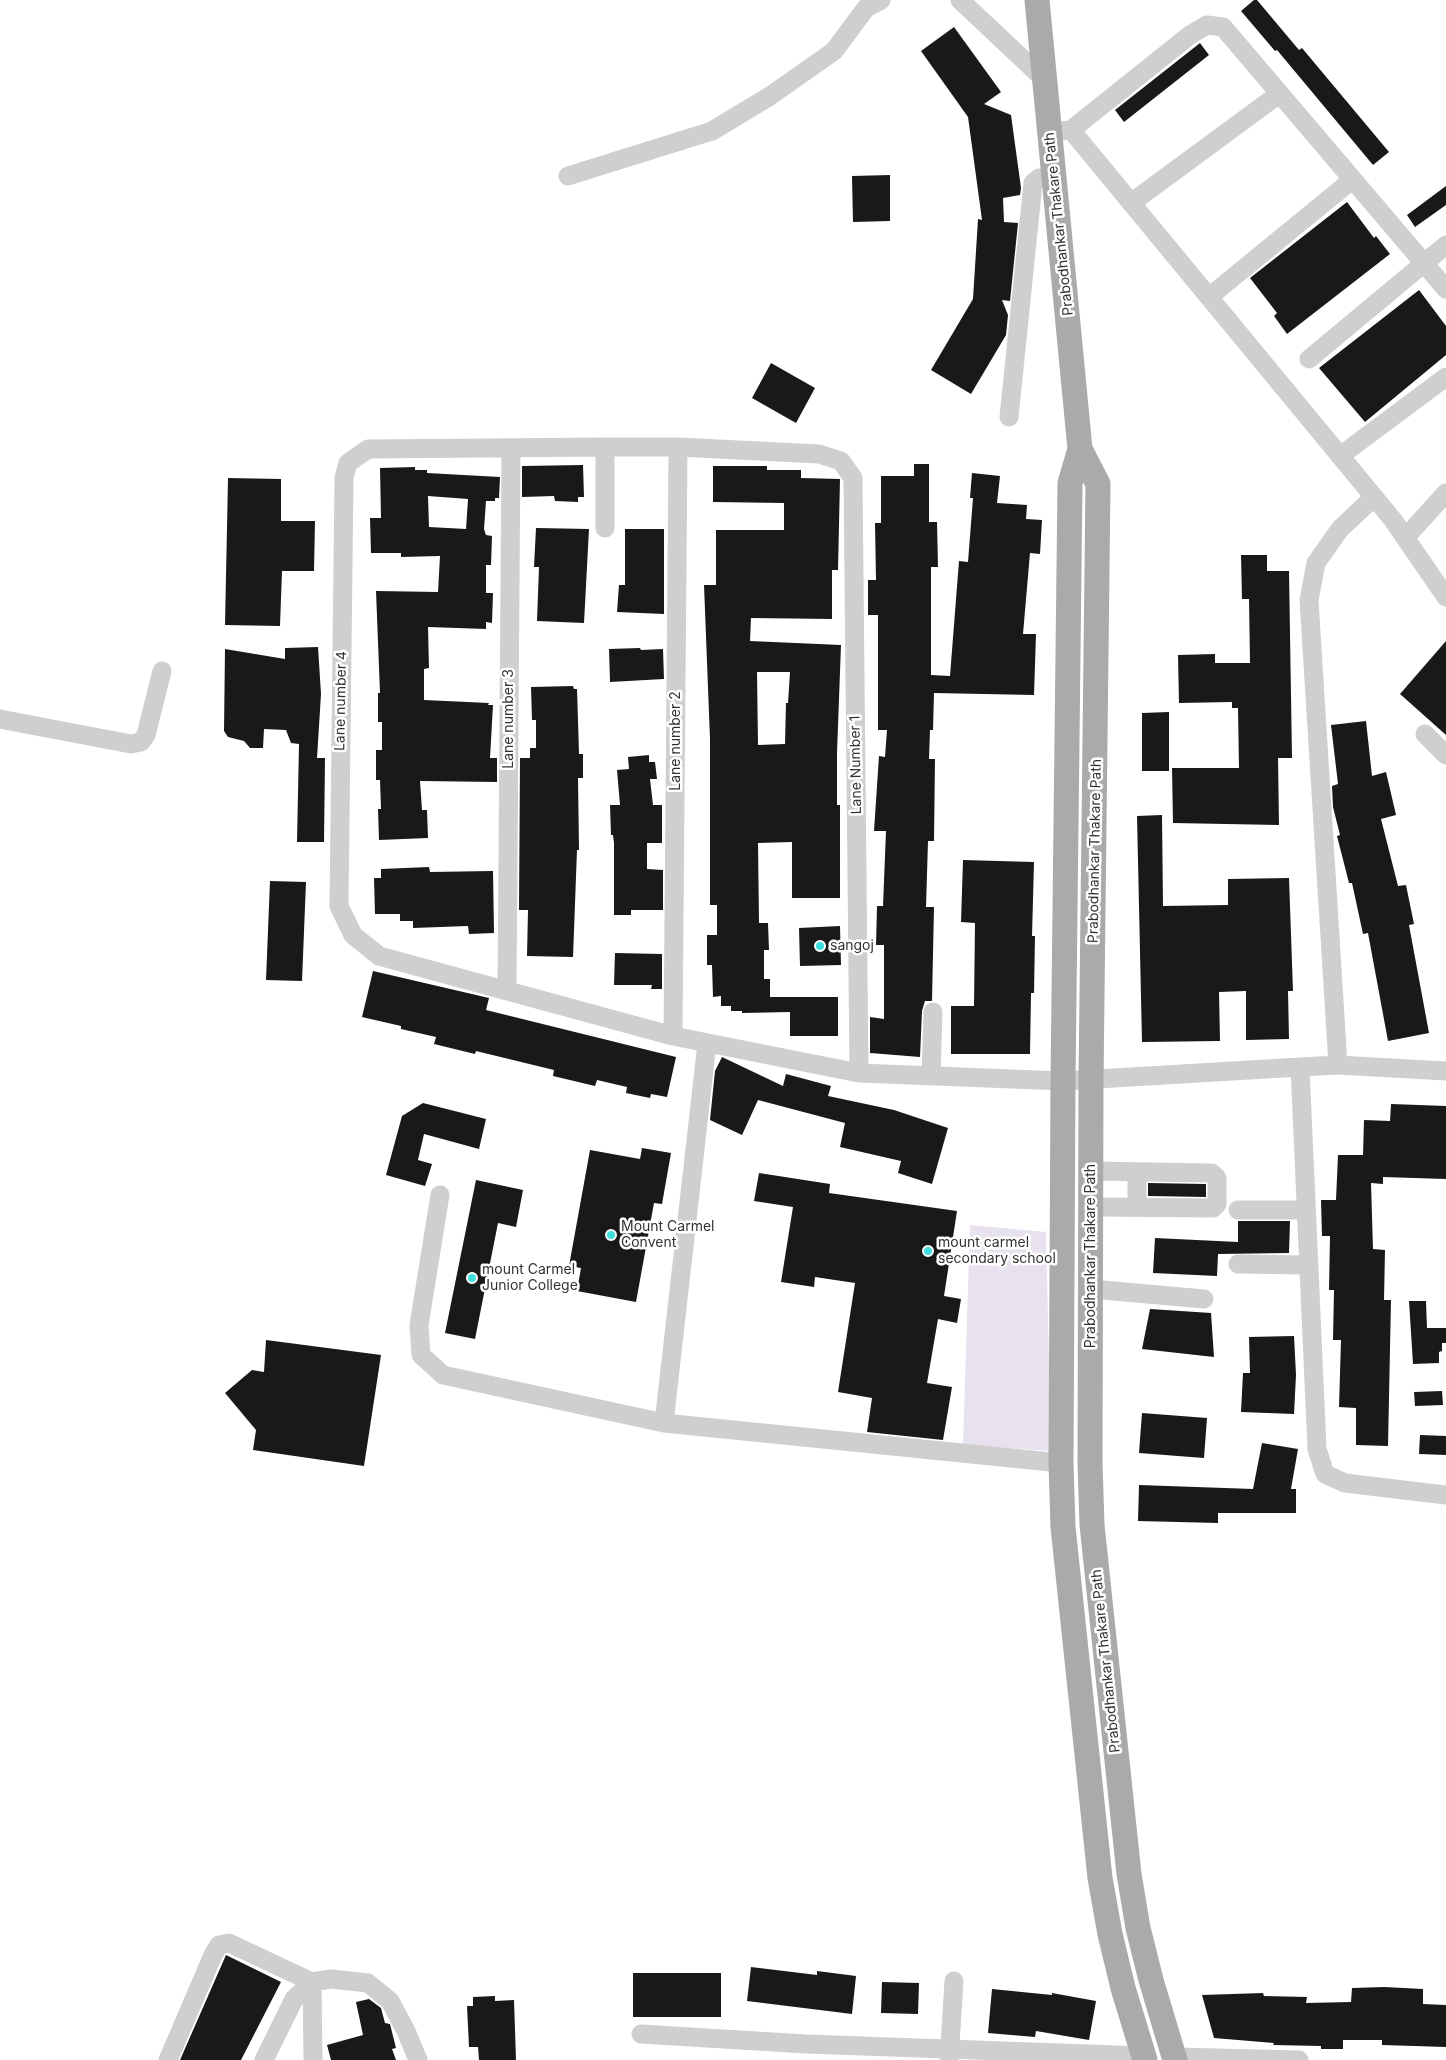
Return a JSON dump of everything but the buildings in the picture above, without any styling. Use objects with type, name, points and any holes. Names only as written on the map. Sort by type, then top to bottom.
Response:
[{"type":"main road","name":"Prabodhankar Thakare Path","points":[[1037,0],[1045,80],[1061,131],[1055,176],[1080,449],[1070,483],[1063,1081],[1061,1463],[1063,1527],[1100,1878],[1110,1934],[1123,1988],[1145,2058]]},
{"type":"main road","name":"Prabodhankar Thakare Path","points":[[1080,449],[1098,484],[1091,1080],[1090,1463],[1092,1525],[1099,1608],[1129,1874],[1138,1928],[1150,1980],[1175,2059]]},
{"type":"street","points":[[568,176],[712,131],[770,96],[834,51],[866,8],[881,0]]},
{"type":"street","points":[[960,0],[1045,80]]},
{"type":"street","points":[[1446,289],[1223,27],[1207,25],[1061,131],[1131,203],[1209,297],[1374,497],[1446,597]]},
{"type":"street","points":[[1131,203],[1280,94]]},
{"type":"street","points":[[1009,417],[1032,193],[1034,183],[1039,178],[1055,176]]},
{"type":"street","points":[[1209,297],[1352,180]]},
{"type":"street","points":[[1309,360],[1423,262],[1446,245]]},
{"type":"street","points":[[1340,456],[1446,377]]},
{"type":"street","points":[[605,447],[605,528]]},
{"type":"street","points":[[511,448],[678,447]]},
{"type":"street","name":"Lane Number 1","points":[[678,447],[819,454],[841,461],[853,478],[859,1073]]},
{"type":"street","name":"Lane number 2","points":[[673,1036],[678,447]]},
{"type":"street","name":"Lane number 4","points":[[507,991],[379,956],[353,935],[339,906],[344,478],[348,463],[368,449],[511,448]]},
{"type":"street","name":"Lane number 3","points":[[507,991],[511,448]]},
{"type":"street","points":[[1405,538],[1446,493]]},
{"type":"street","points":[[1338,1065],[1309,600],[1316,563],[1340,529],[1374,497]]},
{"type":"street","points":[[0,719],[131,744],[141,742],[146,735],[162,671]]},
{"type":"street","points":[[1425,734],[1446,755]]},
{"type":"street","points":[[507,991],[673,1036],[859,1073],[1063,1081],[1338,1065],[1446,1072]]},
{"type":"street","points":[[931,1076],[933,1012]]},
{"type":"street","points":[[664,1423],[707,1043]]},
{"type":"street","points":[[1300,1067],[1302,1265],[1316,1449],[1325,1474],[1345,1483],[1446,1495]]},
{"type":"street","points":[[1091,1171],[1212,1173],[1217,1178],[1216,1207],[1091,1207]]},
{"type":"street","points":[[1137,1172],[1137,1207]]},
{"type":"street","points":[[440,1195],[419,1325],[421,1355],[443,1375],[664,1423],[1061,1463]]},
{"type":"street","points":[[1238,1210],[1300,1210]]},
{"type":"street","points":[[1238,1264],[1302,1265]]},
{"type":"street","points":[[1090,1289],[1204,1299]]},
{"type":"street","points":[[168,2060],[219,1945],[229,1943],[312,1982]]},
{"type":"street","points":[[264,2060],[294,1999],[312,1982],[332,1978],[368,1983],[390,2001],[406,2031],[418,2060]]},
{"type":"street","points":[[950,2054],[954,1981]]},
{"type":"street","points":[[312,1982],[313,2060]]},
{"type":"street","points":[[641,2034],[805,2052],[1145,2058]]},
{"type":"street","points":[[1175,2059],[1299,2060]]},
{"type":"shaded area","points":[[970,1225],[1046,1232],[1051,1451],[963,1445]]},
{"type":"place","name":"sangoj","points":[[820,946]]},
{"type":"place","name":"Mount Carmel Convent","points":[[611,1235]]},
{"type":"place","name":"mount carmel secondary school","points":[[928,1251]]},
{"type":"place","name":"mount Carmel Junior College","points":[[472,1278]]}]
